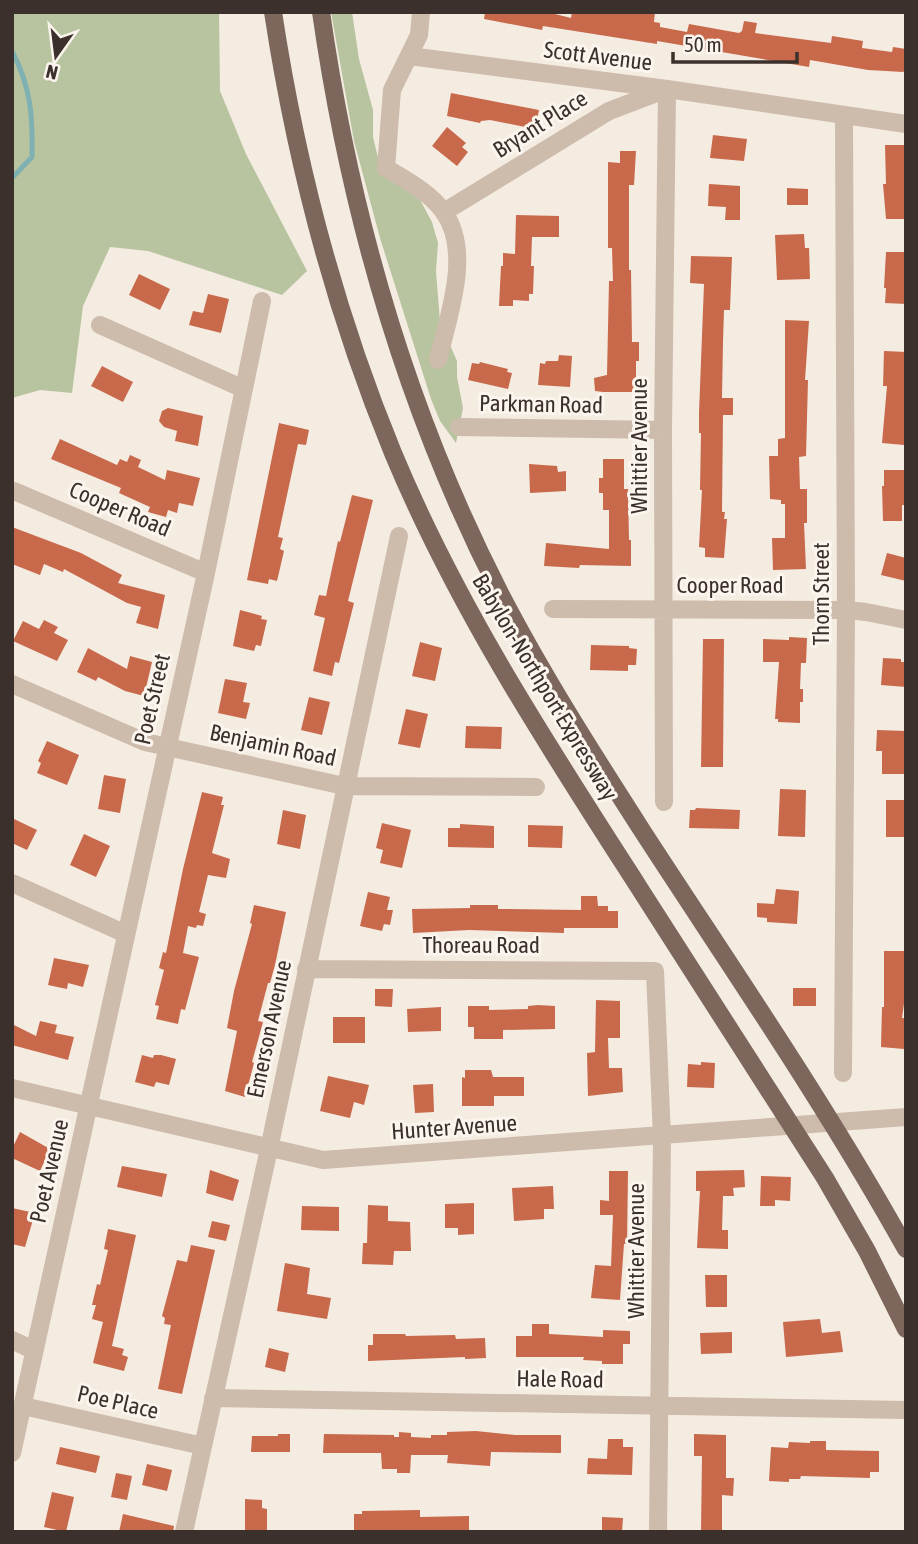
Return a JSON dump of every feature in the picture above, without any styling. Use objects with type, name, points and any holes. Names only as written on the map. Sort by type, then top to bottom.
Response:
[{"type":"main road","name":"Babylon-Northport Expressway","points":[[273,12],[298,150],[333,282],[378,415],[431,537],[519,700],[792,1126],[867,1251],[906,1329]]},
{"type":"main road","name":"Babylon-Northport Expressway","points":[[321,12],[342,136],[376,278],[425,423],[479,550],[567,711],[831,1123],[906,1249]]},
{"type":"street","points":[[421,12],[419,35],[392,90],[386,168],[425,192],[444,212],[455,237],[457,261],[454,294],[438,360]]},
{"type":"street","name":"Scott Avenue","points":[[409,56],[667,89],[906,124]]},
{"type":"street","name":"Bryant Place","points":[[444,212],[609,110],[667,89]]},
{"type":"street","name":"Whittier Avenue","points":[[664,802],[663,430],[667,89]]},
{"type":"street","name":"Thorn Street","points":[[843,1073],[846,610],[844,115]]},
{"type":"street","name":"Poet Street","points":[[88,1106],[206,573],[262,302]]},
{"type":"street","points":[[100,326],[244,389]]},
{"type":"street","name":"Parkman Road","points":[[459,427],[663,430]]},
{"type":"street","name":"Cooper Road","points":[[14,491],[206,573]]},
{"type":"street","name":"Emerson Avenue","points":[[184,1532],[269,1149],[399,536]]},
{"type":"street","name":"Cooper Road","points":[[553,609],[846,610],[906,620]]},
{"type":"street","name":"Benjamin Road","points":[[12,684],[145,742],[344,786],[536,787]]},
{"type":"street","points":[[12,883],[126,934]]},
{"type":"street","name":"Thoreau Road","points":[[306,968],[655,971]]},
{"type":"street","name":"Whittier Avenue","points":[[655,971],[662,1137],[658,1532]]},
{"type":"street","name":"Hunter Avenue","points":[[12,1088],[323,1160],[906,1117]]},
{"type":"street","name":"Poet Avenue","points":[[12,1453],[88,1106]]},
{"type":"street","points":[[12,1340],[33,1350]]},
{"type":"street","name":"Hale Road","points":[[213,1398],[906,1410]]},
{"type":"street","name":"Poe Place","points":[[23,1406],[203,1446]]},
{"type":"green space","points":[[12,12],[219,12],[220,91],[246,154],[307,271],[282,295],[148,251],[110,247],[83,306],[72,393],[40,390],[12,398]]},
{"type":"green space","points":[[331,12],[352,12],[359,59],[373,110],[373,137],[379,162],[418,196],[432,222],[438,243],[436,271],[440,322],[457,361],[463,408],[456,443],[440,421],[431,399],[380,238],[354,141]]},
{"type":"building","points":[[485,12],[547,12],[571,18],[572,12],[655,12],[654,22],[660,23],[660,27],[687,32],[689,24],[739,33],[744,21],[757,23],[755,33],[831,43],[832,36],[863,41],[862,48],[892,52],[893,47],[906,49],[906,70],[868,70],[810,60],[809,67],[657,41],[657,44],[543,26],[542,30],[484,19]]},
{"type":"building","points":[[451,93],[539,110],[535,129],[490,120],[480,123],[447,116]]},
{"type":"building","points":[[447,127],[466,143],[462,147],[468,152],[457,166],[432,146]]},
{"type":"building","points":[[713,135],[747,139],[744,161],[710,158]]},
{"type":"building","points":[[885,145],[906,145],[906,219],[886,219],[883,184],[886,184]]},
{"type":"building","points":[[620,151],[636,151],[634,185],[629,185],[629,270],[632,342],[639,342],[639,361],[636,361],[636,392],[603,392],[595,391],[594,378],[607,375],[609,281],[613,281],[612,248],[608,248],[608,162],[620,163]]},
{"type":"building","points":[[709,184],[740,186],[740,220],[725,220],[726,207],[708,206]]},
{"type":"building","points":[[787,188],[808,189],[808,205],[787,205]]},
{"type":"building","points":[[516,215],[559,216],[559,237],[532,237],[533,294],[529,294],[529,301],[513,300],[513,306],[499,306],[503,253],[515,254]]},
{"type":"building","points":[[804,234],[805,248],[809,248],[810,279],[777,280],[775,235]]},
{"type":"building","points":[[886,252],[906,252],[906,304],[885,303]]},
{"type":"building","points":[[691,256],[732,257],[730,310],[724,310],[723,342],[722,398],[733,398],[733,415],[723,415],[722,512],[725,512],[724,519],[727,519],[724,558],[705,557],[705,548],[699,547],[702,490],[699,413],[704,284],[690,283]]},
{"type":"building","points":[[139,274],[170,289],[160,310],[129,295]]},
{"type":"building","points":[[208,294],[229,299],[221,333],[189,325],[193,311],[203,313]]},
{"type":"building","points":[[785,320],[809,321],[805,380],[808,380],[806,456],[799,457],[800,489],[807,489],[807,523],[804,523],[806,569],[773,570],[772,538],[785,538],[785,504],[781,504],[781,500],[770,499],[769,456],[778,456],[778,439],[785,438]]},
{"type":"building","points":[[884,351],[906,352],[904,445],[882,443],[887,386],[883,386]]},
{"type":"building","points":[[559,355],[572,356],[570,387],[538,385],[540,363],[558,361]]},
{"type":"building","points":[[480,362],[508,369],[507,372],[512,373],[508,389],[468,380],[472,363]]},
{"type":"building","points":[[102,366],[133,382],[123,402],[91,386]]},
{"type":"building","points":[[168,408],[203,416],[198,446],[175,441],[177,431],[164,427],[159,421],[162,411]]},
{"type":"building","points":[[279,423],[309,430],[306,445],[298,444],[278,537],[283,538],[280,549],[284,551],[277,581],[269,579],[268,584],[247,580]]},
{"type":"building","points":[[60,439],[117,465],[120,459],[127,462],[130,455],[141,460],[138,467],[165,480],[167,470],[200,478],[193,506],[179,503],[177,513],[168,510],[166,517],[148,512],[150,507],[119,493],[121,488],[51,459]]},
{"type":"building","points":[[603,459],[624,459],[631,566],[544,566],[546,543],[609,549],[609,510],[603,510],[603,493],[599,493],[599,478],[603,478]]},
{"type":"building","points":[[529,464],[557,466],[558,472],[566,471],[566,491],[530,493]]},
{"type":"building","points":[[884,470],[906,470],[906,505],[902,505],[902,521],[883,521]]},
{"type":"building","points":[[352,495],[373,500],[348,601],[354,603],[339,663],[335,662],[332,676],[313,671],[325,618],[314,615],[319,595],[326,596]]},
{"type":"building","points":[[12,527],[81,553],[122,575],[118,583],[165,595],[158,629],[136,623],[141,607],[127,603],[64,569],[63,572],[44,564],[40,575],[12,564]]},
{"type":"building","points":[[887,553],[906,558],[906,581],[881,575]]},
{"type":"building","points":[[240,610],[267,620],[261,646],[256,645],[254,651],[233,646]]},
{"type":"building","points":[[44,620],[58,627],[54,633],[68,640],[57,661],[13,641],[23,621],[39,629]]},
{"type":"building","points":[[789,637],[807,638],[806,663],[801,663],[800,689],[803,689],[803,702],[800,702],[800,723],[778,722],[778,719],[775,719],[779,662],[763,662],[763,639],[789,640]]},
{"type":"building","points":[[703,639],[724,639],[723,767],[701,767]]},
{"type":"building","points":[[420,642],[442,648],[435,681],[412,676]]},
{"type":"building","points":[[591,645],[629,646],[637,649],[636,665],[628,665],[628,671],[590,670]]},
{"type":"building","points":[[88,648],[127,669],[130,656],[152,662],[144,696],[125,691],[98,677],[96,681],[77,672]]},
{"type":"building","points":[[883,658],[906,662],[906,687],[881,685]]},
{"type":"building","points":[[225,679],[247,683],[243,702],[250,703],[246,719],[218,713]]},
{"type":"building","points":[[309,697],[330,702],[322,735],[301,730]]},
{"type":"building","points":[[406,709],[428,714],[420,748],[398,744]]},
{"type":"building","points":[[466,726],[502,727],[501,749],[465,748]]},
{"type":"building","points":[[877,730],[906,731],[906,774],[882,774],[882,751],[876,751]]},
{"type":"building","points":[[47,741],[79,755],[67,785],[37,773],[41,763],[38,761]]},
{"type":"building","points":[[104,775],[126,779],[120,813],[98,809]]},
{"type":"building","points":[[780,789],[806,790],[805,837],[778,836]]},
{"type":"building","points":[[202,792],[223,797],[221,805],[224,805],[212,853],[230,859],[226,878],[208,875],[199,912],[206,914],[203,926],[188,926],[183,953],[199,957],[185,1010],[181,1009],[178,1024],[156,1019],[159,1006],[155,1005],[164,970],[159,968],[163,952],[166,953]]},
{"type":"building","points":[[886,800],[906,800],[906,837],[886,837]]},
{"type":"building","points":[[283,810],[306,815],[300,849],[277,844]]},
{"type":"building","points":[[690,810],[740,810],[739,829],[689,828]]},
{"type":"building","points":[[12,818],[37,830],[27,850],[12,843]]},
{"type":"building","points":[[382,823],[411,830],[402,868],[380,863],[383,850],[376,848]]},
{"type":"building","points":[[460,824],[494,826],[494,848],[448,847],[448,828],[460,828]]},
{"type":"building","points":[[528,825],[563,826],[562,848],[528,847]]},
{"type":"building","points":[[84,834],[110,846],[96,877],[70,865]]},
{"type":"building","points":[[776,889],[799,891],[797,924],[767,922],[767,918],[757,917],[757,903],[774,904]]},
{"type":"building","points":[[368,892],[390,897],[387,910],[393,910],[390,925],[384,924],[382,931],[360,926]]},
{"type":"building","points":[[581,896],[597,896],[598,906],[608,906],[608,911],[618,911],[618,928],[564,928],[564,933],[469,930],[413,933],[412,909],[498,905],[498,909],[581,910]]},
{"type":"building","points":[[254,905],[286,912],[275,965],[258,1021],[263,1022],[245,1097],[225,1091],[237,1031],[227,1028],[252,924]]},
{"type":"building","points":[[884,951],[906,951],[906,989],[902,1018],[906,1018],[904,1049],[881,1047]]},
{"type":"building","points":[[54,958],[89,965],[83,987],[68,983],[67,989],[48,985]]},
{"type":"building","points":[[793,988],[816,988],[816,1006],[793,1006]]},
{"type":"building","points":[[375,989],[393,989],[392,1007],[375,1006]]},
{"type":"building","points":[[596,1000],[620,1001],[620,1038],[608,1038],[609,1068],[622,1068],[623,1092],[588,1096],[587,1053],[595,1052]]},
{"type":"building","points":[[468,1006],[489,1006],[489,1010],[528,1009],[528,1006],[555,1006],[555,1029],[503,1030],[503,1039],[474,1039],[474,1027],[468,1027]]},
{"type":"building","points":[[441,1007],[441,1031],[408,1032],[407,1009]]},
{"type":"building","points":[[333,1017],[365,1017],[365,1043],[333,1043]]},
{"type":"building","points":[[40,1021],[57,1025],[55,1033],[74,1037],[68,1060],[12,1045],[12,1024],[36,1036]]},
{"type":"building","points":[[142,1055],[153,1058],[154,1055],[161,1055],[176,1059],[169,1085],[156,1082],[154,1087],[135,1082]]},
{"type":"building","points":[[701,1062],[715,1063],[714,1088],[687,1087],[688,1064],[701,1065]]},
{"type":"building","points":[[465,1070],[491,1070],[493,1077],[524,1077],[524,1096],[494,1096],[494,1106],[462,1106],[462,1077],[465,1078]]},
{"type":"building","points":[[328,1076],[369,1085],[364,1105],[354,1102],[350,1118],[320,1111]]},
{"type":"building","points":[[433,1084],[434,1112],[415,1113],[413,1085]]},
{"type":"building","points":[[20,1132],[50,1149],[40,1171],[12,1158],[12,1149]]},
{"type":"building","points":[[122,1166],[167,1174],[162,1197],[117,1187]]},
{"type":"building","points":[[210,1170],[239,1180],[233,1201],[206,1193]]},
{"type":"building","points":[[744,1170],[745,1187],[733,1188],[734,1196],[723,1196],[722,1230],[728,1230],[728,1249],[697,1248],[700,1191],[696,1191],[696,1171]]},
{"type":"building","points":[[609,1171],[628,1171],[627,1244],[624,1244],[620,1300],[591,1298],[595,1265],[611,1266],[613,1215],[600,1215],[600,1200],[609,1201]]},
{"type":"building","points":[[761,1176],[791,1177],[790,1201],[775,1200],[775,1206],[760,1206]]},
{"type":"building","points":[[553,1186],[554,1209],[544,1209],[544,1219],[514,1221],[512,1188]]},
{"type":"building","points":[[474,1203],[474,1234],[458,1235],[458,1228],[445,1228],[445,1204]]},
{"type":"building","points":[[368,1205],[388,1206],[388,1221],[410,1222],[411,1251],[394,1251],[393,1265],[362,1264],[363,1243],[367,1243]]},
{"type":"building","points":[[302,1206],[339,1207],[339,1231],[301,1230]]},
{"type":"building","points":[[12,1208],[35,1213],[25,1247],[12,1244]]},
{"type":"building","points":[[212,1221],[230,1225],[226,1241],[208,1237]]},
{"type":"building","points":[[108,1229],[136,1235],[112,1346],[124,1349],[122,1355],[128,1357],[124,1371],[93,1363],[103,1322],[92,1319],[96,1305],[92,1305],[108,1250],[104,1249]]},
{"type":"building","points":[[191,1245],[215,1250],[182,1394],[158,1389],[171,1325],[164,1324],[165,1318],[162,1316],[177,1260],[187,1262]]},
{"type":"building","points":[[285,1263],[310,1268],[307,1294],[331,1298],[327,1319],[277,1311]]},
{"type":"building","points":[[705,1275],[727,1275],[727,1307],[706,1307]]},
{"type":"building","points":[[820,1319],[822,1333],[840,1331],[843,1352],[786,1357],[783,1322]]},
{"type":"building","points":[[532,1324],[549,1324],[549,1334],[603,1337],[603,1330],[630,1331],[630,1344],[623,1344],[623,1364],[602,1364],[602,1361],[583,1360],[584,1357],[516,1357],[516,1336],[532,1336]]},
{"type":"building","points":[[732,1332],[732,1353],[701,1354],[700,1333]]},
{"type":"building","points":[[373,1334],[485,1338],[486,1358],[368,1361],[368,1345],[373,1345]]},
{"type":"building","points":[[269,1348],[289,1353],[285,1372],[265,1367]]},
{"type":"building","points":[[476,1431],[515,1435],[561,1435],[561,1453],[491,1452],[490,1466],[447,1463],[448,1455],[411,1455],[410,1473],[397,1473],[397,1469],[382,1469],[381,1453],[323,1453],[324,1434],[399,1437],[399,1432],[411,1433],[411,1437],[431,1438],[431,1435],[447,1435],[447,1432]]},
{"type":"building","points":[[290,1434],[290,1452],[251,1452],[252,1436]]},
{"type":"building","points":[[694,1434],[726,1435],[726,1478],[734,1478],[733,1496],[722,1495],[722,1532],[701,1532],[702,1456],[694,1456]]},
{"type":"building","points":[[608,1439],[623,1439],[623,1447],[633,1447],[632,1475],[587,1474],[588,1458],[607,1459]]},
{"type":"building","points":[[826,1441],[826,1450],[879,1451],[879,1472],[870,1472],[870,1478],[801,1476],[800,1479],[789,1479],[789,1482],[769,1481],[771,1447],[788,1448],[789,1442]]},
{"type":"building","points":[[60,1447],[100,1456],[96,1473],[56,1464]]},
{"type":"building","points":[[147,1464],[172,1470],[167,1491],[142,1485]]},
{"type":"building","points":[[116,1473],[132,1476],[127,1500],[111,1497]]},
{"type":"building","points":[[52,1492],[74,1497],[66,1532],[44,1527]]},
{"type":"building","points":[[245,1499],[262,1500],[262,1508],[267,1509],[267,1532],[245,1532]]},
{"type":"building","points":[[420,1510],[420,1517],[469,1516],[469,1532],[354,1532],[354,1514],[362,1514],[362,1511]]},
{"type":"building","points":[[123,1514],[174,1526],[173,1532],[119,1532]]},
{"type":"building","points":[[602,1517],[623,1518],[622,1532],[602,1532]]},
{"type":"waterway","points":[[12,51],[27,90],[32,142],[32,157],[12,178]]}]
